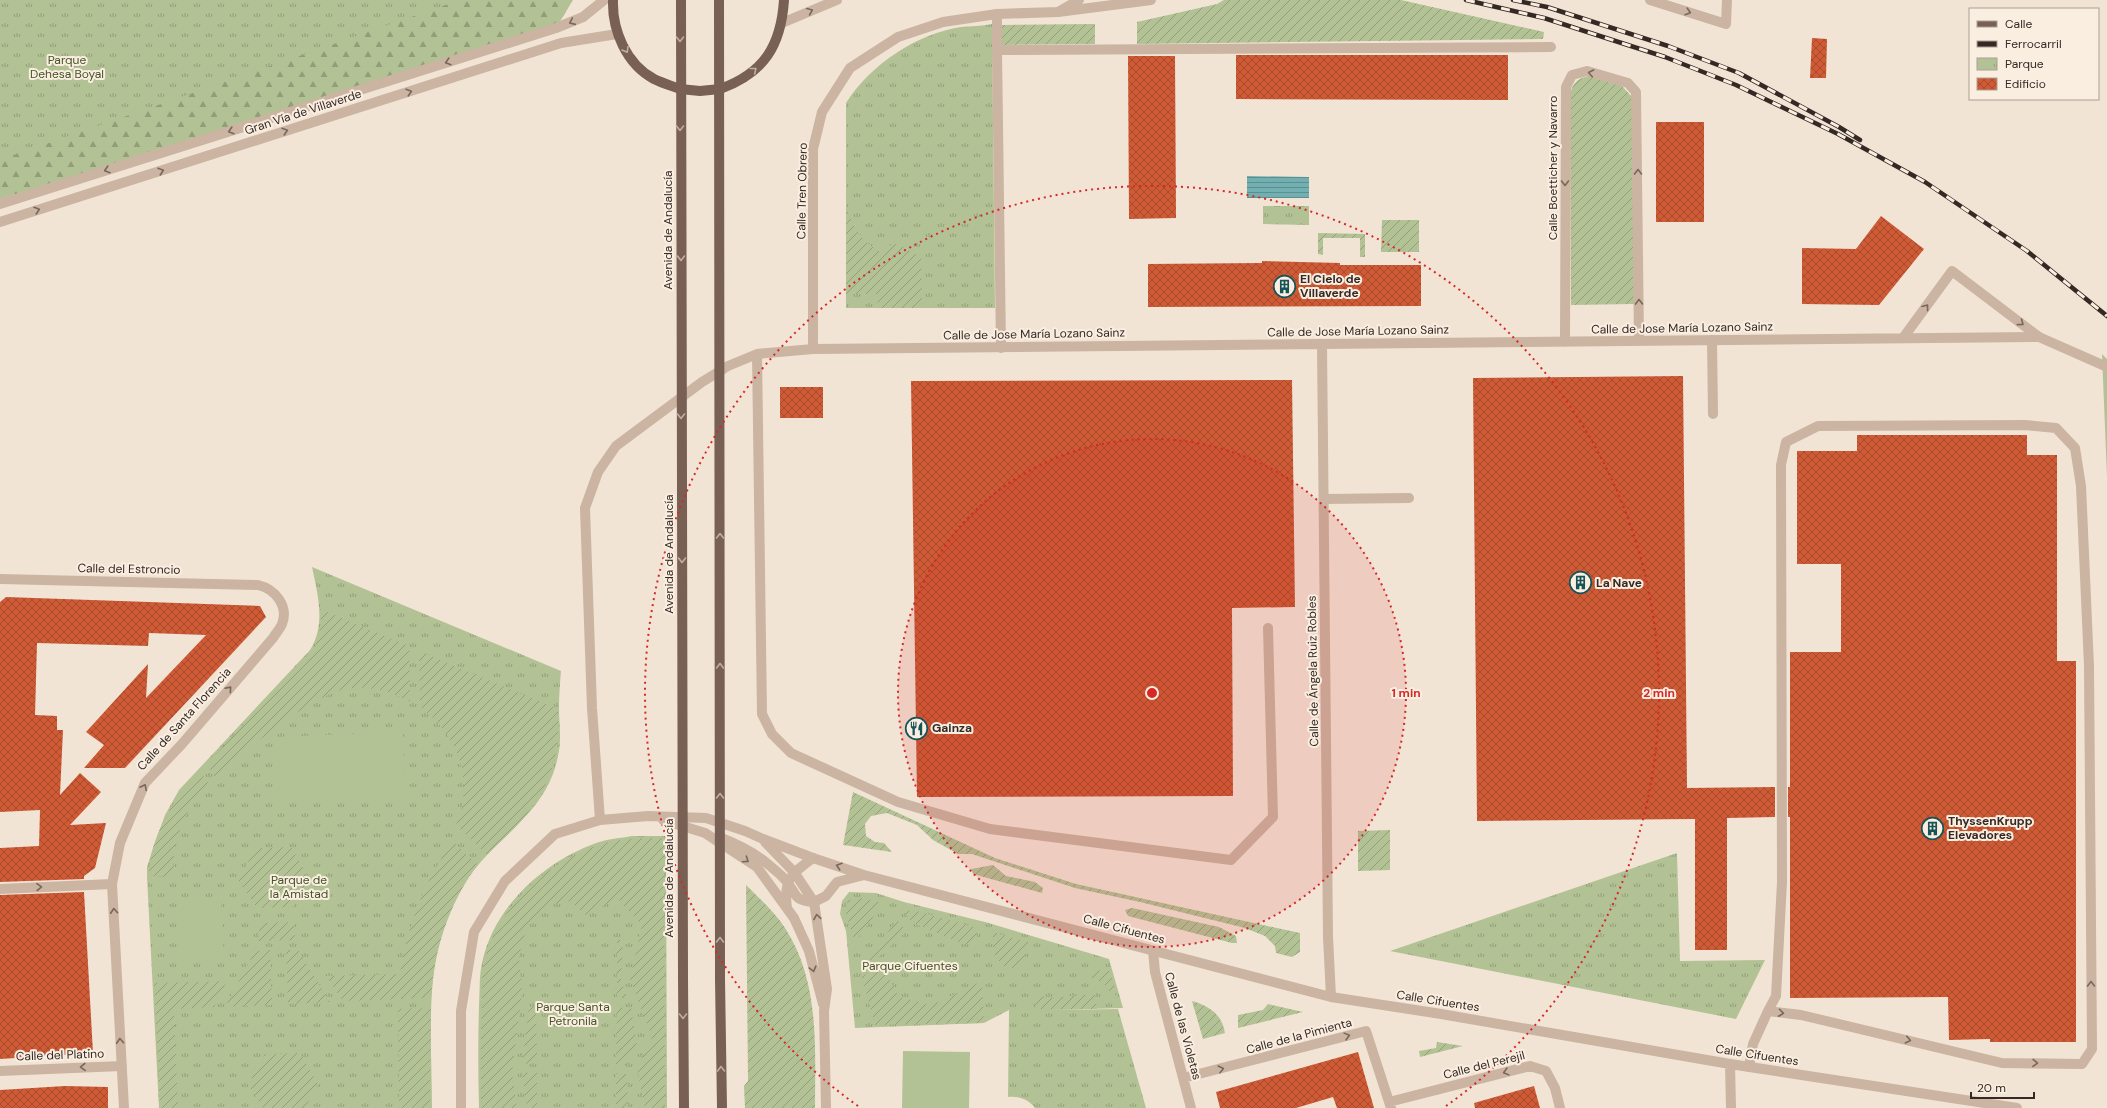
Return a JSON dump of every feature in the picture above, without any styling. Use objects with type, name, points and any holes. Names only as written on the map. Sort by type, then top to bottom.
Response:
[{"type":"main road","points":[[613,0],[612,13],[617,34],[631,59],[653,79],[680,89],[700,91],[720,89],[734,84],[756,69],[773,48],[782,22],[784,0]]},
{"type":"main road","name":"Avenida de Andalucía","points":[[681,0],[680,89],[684,1108]]},
{"type":"main road","points":[[719,0],[720,979],[722,1108]]},
{"type":"street","name":"Gran Vía de Villaverde","points":[[0,204],[556,28],[583,17],[604,0]]},
{"type":"street","points":[[782,22],[837,0]]},
{"type":"street","points":[[1058,12],[1079,0]]},
{"type":"street","name":"Calle Tren Obrero","points":[[813,350],[813,149],[822,112],[850,68],[898,37],[943,22],[997,14],[1058,12],[1151,0]]},
{"type":"street","points":[[1650,0],[1726,24],[1727,0]]},
{"type":"street","points":[[997,14],[1001,348]]},
{"type":"street","name":"Gran Vía de Villaverde","points":[[0,222],[561,43],[617,34]]},
{"type":"street","points":[[997,50],[1551,47]]},
{"type":"street","name":"Calle Boetticher y Navarro","points":[[1565,342],[1566,87],[1572,75],[1587,71],[1628,83],[1636,92],[1639,341]]},
{"type":"street","points":[[1902,338],[1952,272],[2039,337],[2107,368]]},
{"type":"street","name":"Calle de Jose María Lozano Sainz","points":[[600,820],[592,708],[585,508],[598,472],[616,446],[702,382],[728,366],[757,354],[813,350],[2039,337]]},
{"type":"street","points":[[1712,340],[1713,414]]},
{"type":"street","name":"Calle de Ángela Ruiz Robles","points":[[1322,344],[1328,937],[1331,997]]},
{"type":"street","points":[[757,354],[762,714],[772,734],[791,753],[898,802],[990,829],[1231,860],[1273,817],[1268,628]]},
{"type":"street","points":[[1749,1067],[1753,1044],[1768,1011],[1776,996],[1782,882],[1782,465],[1786,442],[1818,426],[2025,425],[2056,428],[2075,448],[2081,486],[2089,666],[2092,1049],[2082,1064],[2002,1062],[1801,1015],[1768,1011]]},
{"type":"street","points":[[1324,499],[1409,498]]},
{"type":"street","name":"Calle del Estroncio","points":[[0,579],[258,585]]},
{"type":"street","name":"Calle de Santa Florencia","points":[[124,1108],[112,884],[120,843],[145,783],[192,732],[273,638],[282,624],[284,610],[278,597],[269,589],[258,585]]},
{"type":"street","points":[[648,816],[740,844],[768,864],[788,882],[795,896],[801,901],[814,902]]},
{"type":"street","points":[[461,1108],[461,1011],[474,932],[505,881],[555,834],[600,820],[648,816],[706,818],[745,831],[762,840],[794,872],[814,902],[827,989],[824,1011],[826,1108]]},
{"type":"street","points":[[705,833],[757,867],[794,918],[808,951],[824,1011]]},
{"type":"street","name":"Calle Cifuentes","points":[[762,840],[864,875],[1331,997],[1448,1015],[1730,1064],[2017,1108]]},
{"type":"street","points":[[788,910],[785,893],[788,882],[794,872],[813,858]]},
{"type":"street","name":"Calle Cifuentes","points":[[814,902],[826,896],[837,882],[864,875]]},
{"type":"street","points":[[0,889],[112,884]]},
{"type":"street","name":"Calle de las Violetas","points":[[1153,950],[1155,972],[1191,1108]]},
{"type":"street","name":"Calle de la Pimienta","points":[[1183,1078],[1366,1031],[1390,1105]]},
{"type":"street","points":[[1730,1064],[1731,1108]]},
{"type":"street","name":"Calle del Platino","points":[[0,1071],[122,1066]]},
{"type":"street","name":"Calle del Perejil","points":[[1390,1105],[1530,1066],[1546,1072],[1554,1088],[1560,1108]]},
{"type":"green space","points":[[0,0],[573,0],[556,28],[0,199]]},
{"type":"green space","name":"Parque Dehesa Boyal","points":[[0,0],[460,0],[0,160]]},
{"type":"green space","points":[[1224,0],[1401,0],[1544,32],[1543,39],[1137,44],[1137,22],[1217,4]]},
{"type":"green space","points":[[992,24],[995,308],[846,308],[846,103],[856,89],[881,64],[911,44],[927,36],[944,31],[961,27]]},
{"type":"green space","points":[[1095,24],[1095,44],[1002,45],[1002,25]]},
{"type":"green space","points":[[1589,76],[1622,86],[1632,97],[1634,304],[1571,305],[1570,95],[1572,88],[1578,80]]},
{"type":"green space","points":[[1263,206],[1309,206],[1309,225],[1263,224]]},
{"type":"green space","points":[[846,207],[852,223],[860,235],[876,249],[884,254],[893,242],[921,257],[922,308],[878,308],[877,294],[846,294]]},
{"type":"green space","points":[[1382,220],[1419,220],[1419,252],[1381,252]]},
{"type":"green space","points":[[1318,233],[1365,234],[1365,257],[1360,257],[1360,238],[1323,238],[1323,255],[1318,254]]},
{"type":"green space","points":[[2102,354],[2107,359],[2107,477]]},
{"type":"green space","name":"Parque de la Amistad","points":[[312,567],[561,671],[559,703],[560,744],[553,774],[537,803],[479,864],[462,887],[449,913],[441,935],[436,959],[431,1009],[432,1108],[159,1108],[147,867],[165,815],[179,790],[310,650],[318,630],[319,620],[318,599]]},
{"type":"green space","points":[[320,609],[409,646],[410,702],[387,692],[371,688],[346,689],[331,694],[296,713],[243,753],[215,777],[207,764],[315,647],[321,625]]},
{"type":"green space","points":[[419,651],[558,709],[559,725],[556,755],[547,782],[540,795],[522,820],[487,855],[456,825],[464,792],[463,775],[453,745],[433,718],[420,707]]},
{"type":"green space","points":[[403,732],[405,797],[277,802],[274,737]]},
{"type":"green space","points":[[200,771],[208,783],[192,804],[181,827],[175,851],[173,877],[149,876],[150,862],[158,833],[172,805],[190,781]]},
{"type":"green space","points":[[853,792],[995,858],[1076,884],[1300,933],[1300,952],[1292,957],[1276,953],[1275,946],[1265,936],[1245,928],[1140,902],[1075,888],[972,854],[958,854],[933,840],[917,825],[887,813],[871,816],[865,824],[866,836],[875,842],[884,843],[892,852],[843,845]]},
{"type":"green space","points":[[1390,830],[1390,870],[1358,871],[1358,831]]},
{"type":"green space","name":"Parque Santa Petronila","points":[[632,836],[666,836],[667,1108],[479,1108],[478,1044],[480,973],[488,942],[498,923],[510,905],[524,889],[540,874],[558,862],[577,851],[596,843]]},
{"type":"green space","points":[[639,838],[664,838],[665,1108],[645,1108],[637,1069],[652,1037],[630,979],[642,925],[618,899],[585,915],[570,901],[553,904],[527,926],[519,956],[522,993],[512,1073],[517,1108],[481,1108],[482,973],[490,942],[500,923],[526,890],[560,863],[579,853],[598,845],[614,841]]},
{"type":"green space","points":[[452,841],[477,864],[458,896],[445,928],[436,961],[431,998],[343,1001],[326,976],[400,974],[403,955],[418,904],[433,873]]},
{"type":"green space","points":[[291,847],[309,878],[293,907],[257,908],[238,880],[256,848]]},
{"type":"green space","points":[[1677,853],[1680,961],[1765,960],[1736,1019],[1390,951]]},
{"type":"green space","points":[[993,865],[1006,876],[1035,882],[1043,888],[1042,893],[973,874],[971,869]]},
{"type":"green space","points":[[746,885],[777,916],[796,949],[804,970],[810,993],[815,1038],[815,1108],[745,1108],[744,1086],[748,1081]]},
{"type":"green space","name":"Parque Cifuentes","points":[[849,892],[876,893],[904,902],[985,922],[1109,959],[1123,1008],[1051,1010],[1118,1009],[1146,1108],[1035,1108],[1023,1099],[1008,1097],[1009,1010],[984,1023],[855,1028],[846,931],[840,914],[842,901]]},
{"type":"green space","points":[[221,898],[224,959],[180,960],[178,900]]},
{"type":"green space","points":[[864,898],[883,903],[855,942],[845,911],[848,900]]},
{"type":"green space","points":[[1132,908],[1219,927],[1236,936],[1237,943],[1232,943],[1128,916],[1125,910]]},
{"type":"green space","points":[[913,910],[974,927],[978,940],[966,945],[913,923],[904,912]]},
{"type":"green space","points":[[897,920],[907,931],[873,962],[868,959]]},
{"type":"green space","points":[[294,922],[295,940],[259,941],[259,923]]},
{"type":"green space","points":[[993,932],[1031,943],[1020,968],[1005,968],[993,953]]},
{"type":"green space","points":[[617,940],[623,940],[621,980],[627,998],[617,998]]},
{"type":"green space","points":[[270,950],[272,1005],[225,1007],[255,951]]},
{"type":"green space","points":[[286,950],[298,950],[330,1002],[288,1004]]},
{"type":"green space","points":[[881,963],[899,997],[932,1005],[982,981],[984,1023],[875,1025],[862,977]]},
{"type":"green space","points":[[1108,967],[1118,996],[1110,993],[1103,983],[1092,979],[1091,974]]},
{"type":"green space","points":[[227,981],[214,1007],[174,1009],[178,1108],[160,1108],[154,983]]},
{"type":"green space","points":[[1037,994],[1048,998],[1095,994],[1097,1009],[1036,1009],[1035,1001]]},
{"type":"green space","points":[[1192,1001],[1204,1005],[1214,1012],[1221,1021],[1225,1033],[1203,1039]]},
{"type":"green space","points":[[1268,1004],[1303,1012],[1238,1028],[1238,1015],[1263,1010]]},
{"type":"green space","points":[[536,1006],[537,1063],[522,1064],[529,1007]]},
{"type":"green space","points":[[631,1007],[637,1045],[626,1065],[616,1065],[617,1008]]},
{"type":"green space","points":[[431,1008],[430,1108],[399,1108],[398,1009]]},
{"type":"green space","points":[[1437,1042],[1463,1046],[1420,1057],[1419,1051],[1436,1048]]},
{"type":"green space","points":[[903,1051],[970,1052],[969,1108],[902,1108]]},
{"type":"green space","points":[[300,1053],[318,1084],[305,1108],[263,1108],[248,1085],[265,1054]]},
{"type":"green space","points":[[537,1072],[537,1108],[527,1108],[522,1073]]},
{"type":"green space","points":[[616,1074],[627,1074],[628,1108],[616,1108]]},
{"type":"water","points":[[1247,176],[1309,177],[1309,198],[1247,198]]},
{"type":"building","points":[[1812,38],[1827,39],[1826,78],[1810,78]]},
{"type":"building","points":[[1236,55],[1508,55],[1508,100],[1236,99]]},
{"type":"building","points":[[1128,56],[1175,56],[1176,218],[1129,219]]},
{"type":"building","points":[[1656,122],[1704,122],[1704,222],[1656,222]]},
{"type":"building","points":[[1881,216],[1924,249],[1879,305],[1802,304],[1802,248],[1856,249]]},
{"type":"building","points":[[1262,261],[1340,263],[1340,265],[1421,265],[1421,306],[1148,307],[1148,264],[1262,263]]},
{"type":"building","name":"La Nave","points":[[1683,376],[1687,788],[1775,787],[1775,817],[1727,818],[1727,950],[1695,950],[1695,819],[1477,821],[1473,378]]},
{"type":"building","points":[[1292,380],[1295,607],[1232,608],[1233,796],[917,797],[911,381]]},
{"type":"building","points":[[780,387],[823,387],[823,418],[780,418]]},
{"type":"building","name":"ThyssenKrupp Elevadores","points":[[1857,435],[2027,435],[2027,455],[2057,455],[2057,661],[2076,661],[2076,1042],[1990,1042],[1990,1039],[1949,1040],[1948,997],[1790,998],[1790,817],[1788,817],[1788,787],[1790,787],[1790,652],[1841,652],[1841,564],[1797,564],[1797,451],[1857,451]]},
{"type":"building","points":[[6,597],[260,606],[266,617],[125,768],[84,768],[104,745],[86,732],[148,664],[146,698],[206,635],[149,633],[148,646],[37,643],[35,715],[57,716],[57,730],[63,730],[60,795],[80,773],[101,792],[70,825],[106,823],[95,868],[84,876],[84,879],[0,882],[0,848],[39,846],[40,810],[0,812],[0,602]]},
{"type":"building","points":[[84,892],[93,1053],[0,1059],[0,895]]},
{"type":"building","points":[[1358,1052],[1374,1108],[1337,1108],[1333,1097],[1296,1108],[1220,1108],[1216,1092]]},
{"type":"building","points":[[65,1086],[108,1087],[108,1108],[0,1108],[0,1090]]},
{"type":"building","points":[[1534,1086],[1540,1108],[1475,1108],[1474,1103]]},
{"type":"railway","points":[[1466,0],[1544,18],[1665,57],[1736,85],[1838,134],[1925,182],[2027,251],[2107,316]]},
{"type":"railway","points":[[1513,0],[1547,7],[1668,46],[1739,73],[1839,127],[1860,140]]},
{"type":"place","name":"El Cielo de Villaverde","points":[[1284,286]]},
{"type":"place","name":"La Nave","points":[[1580,583]]},
{"type":"place","name":"Gainza","points":[[917,728]]},
{"type":"place","name":"ThyssenKrupp Elevadores","points":[[1933,828]]}]
